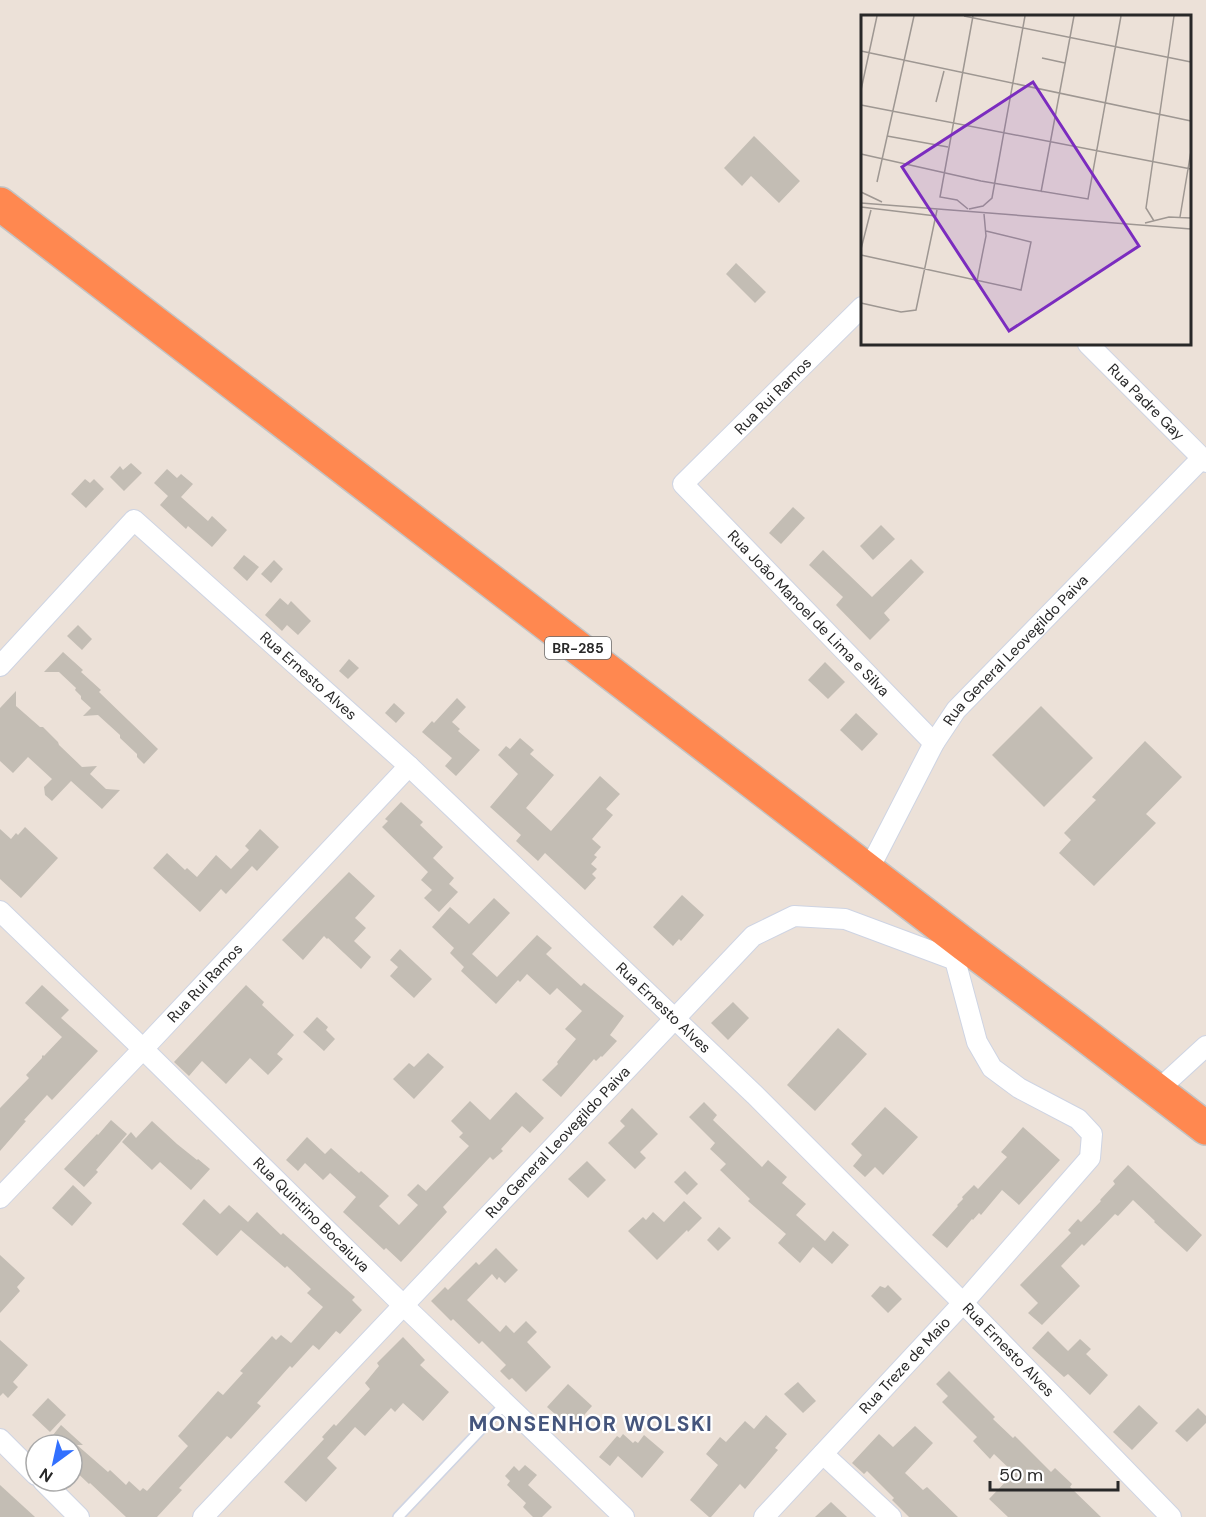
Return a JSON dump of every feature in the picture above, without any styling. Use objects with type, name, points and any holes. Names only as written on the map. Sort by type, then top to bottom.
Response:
[{"type":"highway","name":"BR-285","points":[[0,204],[868,871],[960,952],[1158,1090],[1206,1128]]},
{"type":"street","name":"Rua Rui Ramos","points":[[683,484],[861,308]]},
{"type":"street","name":"Rua Padre Gay","points":[[1089,345],[1204,460]]},
{"type":"street","name":"Rua General Leovegildo Paiva","points":[[868,871],[934,743],[956,710],[1204,460]]},
{"type":"street","name":"Rua João Manoel de Lima e Silva","points":[[683,484],[934,743]]},
{"type":"street","name":"Rua Ernesto Alves","points":[[0,666],[134,520],[409,766],[756,1095],[1171,1517]]},
{"type":"street","name":"Rua Rui Ramos","points":[[0,1198],[409,766]]},
{"type":"street","name":"Rua Quintino Bocaiuva","points":[[0,911],[624,1517]]},
{"type":"street","name":"Rua General Leovegildo Paiva","points":[[203,1517],[753,936],[794,916],[845,919],[960,952]]},
{"type":"street","name":"Rua Treze de Maio","points":[[764,1517],[963,1303],[1090,1158],[1092,1134],[1078,1119],[1019,1088],[992,1068],[977,1042],[960,952]]},
{"type":"street","points":[[1158,1090],[1202,1056]]},
{"type":"street","points":[[0,1439],[24,1462]]},
{"type":"street","points":[[823,1454],[891,1517]]},
{"type":"street","points":[[55,1493],[79,1517]]},
{"type":"lane","points":[[398,1517],[506,1403]]},
{"type":"building","points":[[754,136],[800,181],[779,203],[751,176],[742,186],[724,168]]},
{"type":"building","points":[[736,263],[766,292],[755,303],[726,274]]},
{"type":"building","points":[[131,463],[142,473],[124,491],[110,477],[120,466],[123,470]]},
{"type":"building","points":[[167,469],[177,478],[181,474],[193,484],[181,497],[208,521],[212,516],[227,530],[212,547],[188,526],[186,529],[160,505],[168,496],[154,483]]},
{"type":"building","points":[[85,479],[90,483],[94,479],[104,489],[86,508],[71,494]]},
{"type":"building","points":[[793,507],[805,518],[781,544],[769,533]]},
{"type":"building","points":[[881,525],[895,539],[873,560],[860,546]]},
{"type":"building","points":[[823,550],[872,597],[911,559],[924,572],[884,613],[890,620],[870,640],[836,605],[843,597],[809,565]]},
{"type":"building","points":[[244,555],[259,567],[247,581],[233,568]]},
{"type":"building","points":[[274,560],[283,569],[271,583],[261,574]]},
{"type":"building","points":[[280,598],[288,605],[291,601],[311,621],[298,635],[287,625],[282,631],[265,615]]},
{"type":"building","points":[[78,625],[92,639],[82,650],[67,636]]},
{"type":"building","points":[[63,652],[101,690],[99,692],[158,749],[144,764],[120,738],[120,735],[98,715],[83,716],[91,708],[81,699],[76,688],[59,672],[44,672]]},
{"type":"building","points":[[349,659],[359,668],[348,679],[339,671]]},
{"type":"building","points":[[825,662],[845,682],[828,699],[808,680]]},
{"type":"building","points":[[16,691],[16,706],[40,727],[43,727],[82,767],[97,766],[90,774],[106,789],[120,790],[102,809],[71,781],[52,801],[45,795],[44,787],[52,779],[28,757],[13,773],[0,761],[0,708]]},
{"type":"building","points":[[457,698],[466,707],[452,722],[460,729],[458,731],[480,750],[456,776],[445,766],[452,758],[422,732],[432,721],[434,723]]},
{"type":"building","points":[[394,703],[405,713],[396,723],[385,713]]},
{"type":"building","points":[[1041,706],[1093,758],[1044,807],[992,755]]},
{"type":"building","points":[[856,713],[878,734],[862,751],[840,730]]},
{"type":"building","points":[[520,738],[534,750],[530,754],[554,775],[526,808],[551,831],[600,776],[620,794],[606,809],[613,815],[592,839],[601,847],[594,855],[597,857],[591,864],[597,869],[592,874],[596,878],[585,890],[545,853],[538,861],[516,841],[521,835],[490,807],[518,774],[498,755],[506,746],[510,749]]},
{"type":"building","points":[[1145,741],[1182,777],[1146,814],[1156,823],[1094,886],[1059,853],[1071,840],[1064,833],[1096,800],[1092,797]]},
{"type":"building","points":[[401,802],[423,822],[420,825],[443,847],[433,858],[454,878],[449,884],[458,892],[439,912],[424,898],[432,890],[421,880],[428,872],[382,827],[388,821],[385,819]]},
{"type":"building","points":[[25,827],[58,858],[21,898],[0,879],[0,829],[11,839]]},
{"type":"building","points":[[260,829],[279,847],[257,871],[252,866],[226,894],[221,889],[200,912],[153,868],[167,853],[185,870],[187,868],[197,877],[216,855],[231,869],[249,850],[245,846]]},
{"type":"building","points":[[349,872],[375,896],[355,918],[366,928],[354,941],[371,957],[361,969],[324,936],[303,960],[282,940]]},
{"type":"building","points":[[682,895],[704,915],[681,941],[679,939],[673,946],[653,927]]},
{"type":"building","points":[[494,898],[510,913],[472,954],[497,977],[537,935],[552,948],[546,954],[581,986],[584,983],[624,1016],[610,1035],[617,1041],[602,1057],[596,1061],[594,1059],[561,1097],[542,1080],[558,1064],[557,1062],[576,1039],[565,1029],[582,1011],[557,988],[550,995],[527,974],[520,982],[518,980],[496,1004],[461,971],[464,967],[450,953],[454,948],[432,927],[450,907],[469,924]]},
{"type":"building","points":[[400,949],[432,979],[414,998],[390,976],[398,967],[390,960]]},
{"type":"building","points":[[42,985],[69,1010],[61,1018],[98,1051],[52,1100],[47,1095],[0,1151],[0,1108],[29,1078],[26,1075],[42,1056],[62,1037],[25,1003]]},
{"type":"building","points":[[246,985],[264,1002],[262,1005],[294,1035],[277,1054],[283,1059],[268,1075],[250,1058],[226,1084],[202,1061],[189,1076],[174,1062]]},
{"type":"building","points":[[733,1002],[749,1018],[728,1040],[711,1023]]},
{"type":"building","points":[[317,1017],[328,1027],[326,1030],[335,1039],[324,1051],[303,1032]]},
{"type":"building","points":[[838,1028],[867,1054],[815,1111],[787,1085]]},
{"type":"building","points":[[428,1053],[444,1067],[414,1099],[393,1079],[409,1063],[414,1067]]},
{"type":"building","points":[[516,1092],[544,1118],[530,1133],[522,1126],[501,1149],[503,1151],[493,1160],[490,1157],[443,1207],[447,1212],[401,1262],[386,1248],[384,1250],[343,1212],[356,1197],[330,1173],[323,1180],[305,1163],[298,1171],[286,1160],[307,1137],[325,1154],[331,1148],[389,1196],[379,1206],[399,1225],[418,1205],[407,1195],[418,1184],[426,1191],[469,1146],[459,1137],[463,1133],[451,1121],[470,1101],[490,1120]]},
{"type":"building","points":[[704,1102],[717,1115],[713,1120],[762,1167],[768,1160],[787,1177],[782,1183],[806,1204],[796,1215],[825,1241],[833,1231],[849,1245],[832,1264],[813,1247],[800,1263],[778,1243],[786,1234],[748,1201],[750,1199],[720,1170],[726,1164],[710,1149],[715,1143],[689,1117]]},
{"type":"building","points":[[885,1107],[918,1137],[883,1175],[875,1167],[865,1177],[853,1166],[862,1155],[851,1144]]},
{"type":"building","points":[[632,1108],[658,1134],[640,1152],[646,1158],[635,1169],[608,1143],[625,1126],[620,1121]]},
{"type":"building","points":[[111,1120],[127,1134],[84,1187],[64,1169]]},
{"type":"building","points":[[152,1121],[210,1169],[191,1190],[160,1162],[152,1170],[122,1142],[131,1132],[136,1138]]},
{"type":"building","points":[[1023,1127],[1060,1160],[1019,1205],[1002,1190],[981,1215],[979,1213],[972,1219],[947,1248],[932,1235],[958,1206],[962,1197],[974,1185],[978,1189],[1007,1157],[1001,1152]]},
{"type":"building","points":[[587,1161],[606,1180],[588,1198],[568,1179]]},
{"type":"building","points":[[1128,1165],[1202,1235],[1187,1252],[1133,1200],[1118,1216],[1115,1214],[1084,1246],[1082,1244],[1061,1266],[1080,1286],[1042,1325],[1028,1313],[1038,1303],[1020,1285],[1071,1233],[1068,1230],[1078,1219],[1081,1222],[1101,1201],[1115,1184],[1113,1181]]},
{"type":"building","points":[[685,1171],[698,1184],[687,1195],[674,1182]]},
{"type":"building","points":[[73,1185],[92,1203],[72,1226],[52,1208]]},
{"type":"building","points":[[204,1199],[220,1214],[229,1205],[248,1222],[257,1212],[355,1297],[352,1300],[362,1310],[340,1334],[336,1331],[319,1350],[313,1345],[292,1368],[290,1366],[257,1403],[261,1406],[231,1439],[227,1436],[179,1488],[182,1490],[157,1517],[126,1517],[84,1479],[84,1451],[126,1485],[129,1481],[140,1491],[143,1488],[147,1491],[188,1446],[178,1436],[218,1391],[223,1395],[243,1373],[240,1371],[272,1336],[276,1340],[281,1335],[291,1343],[323,1307],[307,1293],[311,1289],[287,1266],[285,1268],[241,1230],[217,1256],[182,1224]]},
{"type":"building","points":[[684,1201],[702,1218],[657,1260],[628,1231],[643,1217],[646,1220],[653,1212],[664,1222]]},
{"type":"building","points":[[719,1227],[731,1238],[718,1251],[707,1240]]},
{"type":"building","points":[[496,1248],[518,1270],[505,1283],[499,1277],[497,1280],[492,1274],[467,1300],[500,1332],[506,1325],[514,1333],[526,1321],[537,1332],[527,1342],[551,1367],[526,1392],[512,1378],[509,1380],[500,1371],[506,1365],[482,1341],[479,1344],[431,1301],[445,1287],[448,1290],[476,1262],[479,1265]]},
{"type":"building","points":[[0,1255],[25,1278],[17,1287],[20,1291],[0,1313]]},
{"type":"building","points":[[888,1285],[902,1299],[888,1313],[871,1296],[880,1286],[885,1288]]},
{"type":"building","points":[[1048,1331],[1068,1351],[1080,1339],[1091,1349],[1086,1354],[1108,1375],[1090,1395],[1068,1374],[1064,1377],[1032,1348]]},
{"type":"building","points":[[403,1337],[425,1360],[420,1365],[449,1392],[423,1421],[403,1403],[395,1412],[391,1408],[365,1436],[355,1427],[327,1458],[337,1468],[306,1502],[284,1482],[324,1439],[322,1437],[334,1424],[336,1426],[370,1389],[365,1383],[379,1366],[377,1363]]},
{"type":"building","points":[[0,1340],[28,1365],[13,1382],[18,1387],[8,1398],[3,1393],[0,1396]]},
{"type":"building","points":[[949,1371],[995,1417],[993,1419],[1013,1438],[1015,1436],[1051,1472],[1055,1468],[1072,1484],[1070,1487],[1101,1517],[1008,1517],[989,1499],[1014,1473],[994,1454],[990,1459],[973,1441],[977,1437],[942,1402],[948,1396],[936,1384]]},
{"type":"building","points":[[798,1382],[816,1401],[803,1413],[784,1394]]},
{"type":"building","points":[[568,1384],[592,1406],[572,1429],[547,1407]]},
{"type":"building","points":[[48,1398],[66,1415],[50,1432],[32,1415]]},
{"type":"building","points":[[1139,1405],[1158,1423],[1132,1450],[1113,1432]]},
{"type":"building","points":[[1198,1408],[1206,1416],[1206,1423],[1187,1442],[1175,1431]]},
{"type":"building","points":[[766,1415],[787,1434],[775,1448],[778,1450],[745,1489],[740,1484],[709,1517],[690,1500],[718,1465],[706,1454],[720,1437],[726,1442],[745,1421],[754,1429]]},
{"type":"building","points":[[61,1425],[70,1433],[55,1433]]},
{"type":"building","points":[[915,1426],[933,1443],[905,1473],[923,1490],[927,1487],[958,1517],[909,1517],[867,1471],[864,1474],[852,1463],[879,1434],[893,1447]]},
{"type":"building","points":[[623,1434],[633,1443],[635,1441],[638,1443],[644,1435],[664,1452],[642,1478],[618,1456],[610,1466],[599,1457],[617,1436],[620,1438]]},
{"type":"building","points":[[525,1465],[537,1475],[528,1485],[552,1507],[542,1517],[533,1517],[523,1507],[526,1503],[507,1485],[510,1481],[505,1476],[514,1466],[519,1471]]},
{"type":"building","points":[[0,1485],[35,1517],[0,1517]]},
{"type":"building","points":[[831,1502],[847,1517],[815,1517]]},
{"type":"district","name":"MONSENHOR WOLSKI","points":[[591,1424]]}]
